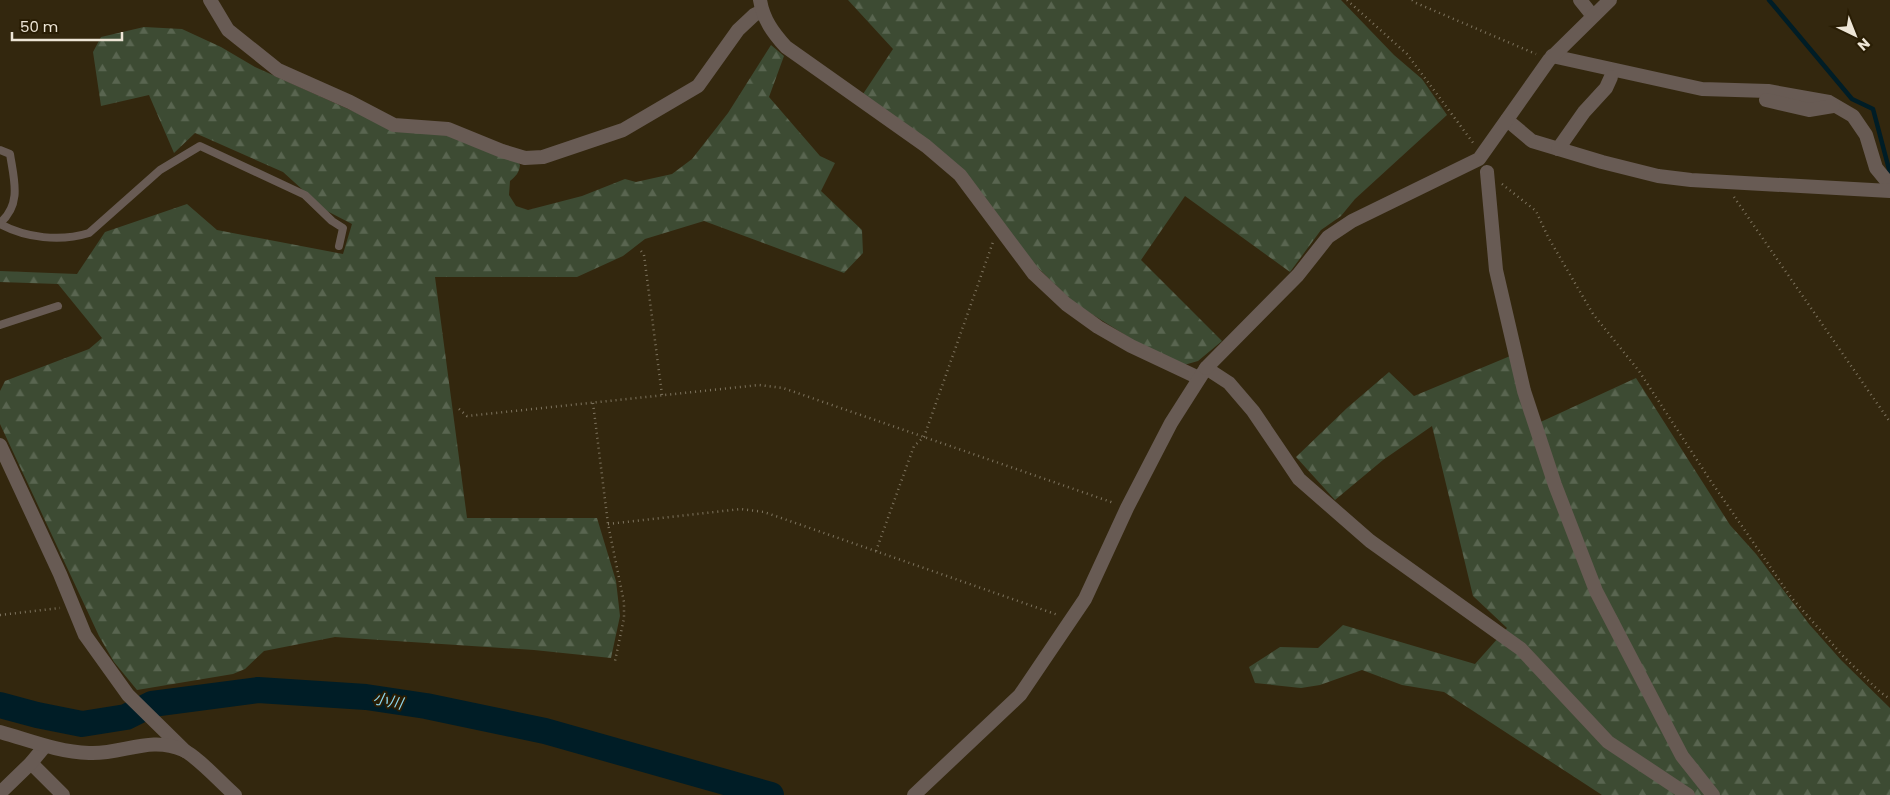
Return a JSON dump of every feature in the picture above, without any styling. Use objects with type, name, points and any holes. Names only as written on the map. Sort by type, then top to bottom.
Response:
[{"type":"street","points":[[210,0],[228,30],[278,70],[350,102],[394,125],[458,132],[502,151],[534,158],[543,157],[623,130],[698,86],[738,30],[761,6],[772,31],[786,47],[926,146],[960,175],[1034,274],[1066,304],[1098,327],[1131,346],[1229,383],[1253,411],[1299,479],[1370,541],[1521,648],[1608,742],[1688,795]]},
{"type":"street","points":[[1580,0],[1592,16]]},
{"type":"street","points":[[914,795],[1020,695],[1085,599],[1127,508],[1171,423],[1202,373],[1298,275],[1328,237],[1352,221],[1479,159],[1551,58],[1610,0]]},
{"type":"street","points":[[1551,58],[1702,89],[1768,91],[1821,100],[1853,116],[1866,134],[1876,168],[1890,185]]},
{"type":"street","points":[[1568,60],[1582,71],[1704,95],[1770,101],[1808,110],[1836,106]]},
{"type":"street","points":[[1558,149],[1584,112],[1606,88],[1611,78]]},
{"type":"street","points":[[1507,120],[1532,141],[1658,176],[1724,182],[1890,191]]},
{"type":"street","points":[[1487,172],[1496,270],[1524,391],[1555,485],[1596,591],[1682,756],[1713,795]]},
{"type":"street","points":[[0,445],[74,606],[85,636],[128,695],[235,795]]},
{"type":"street","points":[[0,732],[45,746],[91,754],[110,752],[142,744],[160,743],[185,750]]},
{"type":"street","points":[[0,793],[31,763],[45,746]]},
{"type":"street","points":[[31,763],[63,795]]},
{"type":"lane","points":[[1,152],[10,154],[16,195],[14,205],[8,216],[0,224],[31,236],[65,237],[89,234],[160,170],[200,146],[305,195],[332,221],[343,228],[339,246]]},
{"type":"lane","points":[[0,325],[58,306]]},
{"type":"path","points":[[1347,0],[1407,54],[1482,155]]},
{"type":"path","points":[[1412,0],[1551,58]]},
{"type":"path","points":[[1487,172],[1536,211],[1548,237],[1593,314],[1639,371],[1710,480],[1792,597],[1842,655],[1889,698]]},
{"type":"path","points":[[1724,182],[1890,421]]},
{"type":"path","points":[[876,551],[914,446],[924,437],[999,227]]},
{"type":"path","points":[[641,251],[644,255],[650,290],[662,395]]},
{"type":"path","points":[[459,409],[467,416],[759,385],[783,388],[1127,508]]},
{"type":"path","points":[[593,403],[608,524],[624,602],[624,618],[615,661]]},
{"type":"path","points":[[608,524],[741,509],[764,512],[1071,619]]},
{"type":"path","points":[[0,615],[74,606]]},
{"type":"green space","points":[[848,0],[1341,0],[1394,55],[1422,79],[1447,115],[1355,199],[1341,216],[1321,230],[1290,272],[1185,196],[1141,260],[1222,341],[1198,361],[1184,365],[1154,353],[1074,303],[1036,266],[988,204],[861,97],[893,49]]},
{"type":"green space","points":[[144,27],[182,29],[221,47],[255,67],[397,131],[451,134],[518,162],[520,168],[510,181],[509,195],[516,206],[528,210],[582,196],[625,179],[636,182],[672,174],[692,159],[728,113],[771,45],[784,56],[769,97],[820,156],[835,163],[821,191],[862,230],[863,253],[844,273],[704,221],[645,239],[623,256],[577,277],[435,277],[467,518],[597,518],[616,581],[620,616],[611,658],[534,650],[335,637],[264,651],[245,669],[233,674],[137,690],[114,662],[99,636],[0,424],[0,391],[5,381],[89,349],[102,338],[58,284],[0,282],[0,271],[77,274],[105,232],[187,204],[217,230],[343,254],[352,224],[325,210],[283,172],[195,133],[174,153],[149,95],[101,106],[93,52],[101,37]]},
{"type":"green space","points":[[1515,354],[1534,425],[1636,378],[1730,525],[1756,554],[1809,624],[1841,660],[1890,708],[1890,795],[1602,795],[1444,692],[1402,685],[1362,670],[1320,685],[1301,688],[1255,683],[1249,667],[1280,647],[1318,648],[1343,625],[1475,664],[1507,628],[1473,596],[1432,426],[1383,460],[1335,500],[1296,457],[1347,408],[1389,372],[1414,396]]},
{"type":"waterway","points":[[1769,0],[1852,99],[1873,109],[1890,173]]},
{"type":"waterway","name":"小川","points":[[0,705],[82,724],[126,717],[152,704],[258,690],[366,697],[426,706],[545,731],[771,795]]}]
